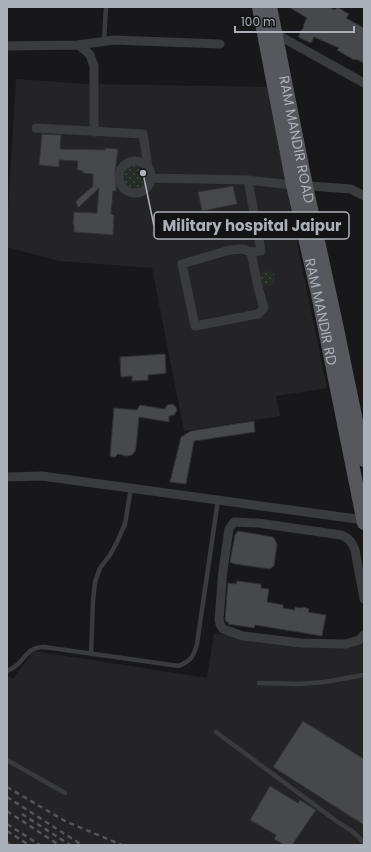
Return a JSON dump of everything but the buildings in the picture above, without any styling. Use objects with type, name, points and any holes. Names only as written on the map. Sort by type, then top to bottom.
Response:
[{"type":"main road","name":"RAM MANDIR RD","points":[[259,7],[271,30],[300,185],[320,306],[364,521]]},
{"type":"main road","points":[[270,7],[271,30]]},
{"type":"main road","name":"RAM MANDIR ROAD","points":[[300,185],[338,332],[364,460]]},
{"type":"street","points":[[271,30],[364,83]]},
{"type":"street","points":[[7,46],[78,45],[114,40],[220,44]]},
{"type":"street","points":[[78,45],[90,55],[94,66],[94,132]]},
{"type":"street","points":[[36,128],[143,134],[148,167],[151,172],[151,178],[148,186],[139,193],[133,193],[122,187],[119,182],[120,172],[126,164],[136,161],[148,167]]},
{"type":"street","points":[[151,178],[248,180],[350,189],[364,196]]},
{"type":"street","points":[[248,180],[261,251],[251,252],[242,249],[230,250],[182,264],[195,326],[258,314],[264,308],[251,252]]},
{"type":"street","points":[[7,477],[42,476],[364,521]]},
{"type":"street","points":[[364,599],[362,581],[355,550],[348,538],[341,535],[258,523],[234,522],[229,529],[224,563],[220,619],[220,624],[223,629],[243,636],[301,643],[346,644],[359,640],[364,635]]},
{"type":"lane","points":[[104,41],[106,7]]},
{"type":"lane","points":[[91,654],[95,582],[100,568],[110,555],[125,524],[131,488]]},
{"type":"lane","points":[[7,671],[17,665],[35,648],[39,647],[179,666],[188,662],[194,653],[197,644],[218,500]]},
{"type":"lane","points":[[259,683],[299,684],[324,682],[364,675]]},
{"type":"lane","points":[[216,732],[335,820],[351,830],[364,844]]},
{"type":"lane","points":[[7,760],[65,793]]},
{"type":"shaded area","points":[[16,79],[87,84],[267,87],[327,388],[276,396],[280,416],[184,431],[152,268],[59,261],[7,247]]},
{"type":"shaded area","points":[[135,163],[145,167],[149,177],[145,187],[135,191],[125,187],[121,177],[125,167]]},
{"type":"shaded area","points":[[267,270],[273,272],[275,278],[273,284],[267,286],[261,284],[259,278],[261,272]]},
{"type":"shaded area","points":[[214,633],[325,648],[364,640],[364,845],[7,845],[7,676],[13,679],[34,651],[207,678]]},
{"type":"railway","points":[[7,787],[65,821],[122,845]]},
{"type":"railway","points":[[7,797],[82,845]]},
{"type":"railway","points":[[7,811],[59,845]]},
{"type":"railway","points":[[22,814],[70,845]]},
{"type":"railway","points":[[7,824],[40,845]]},
{"type":"railway","points":[[7,831],[29,845]]},
{"type":"railway","points":[[7,842],[10,845]]},
{"type":"place","name":"Military hospital Jaipur","points":[[143,173]]}]
